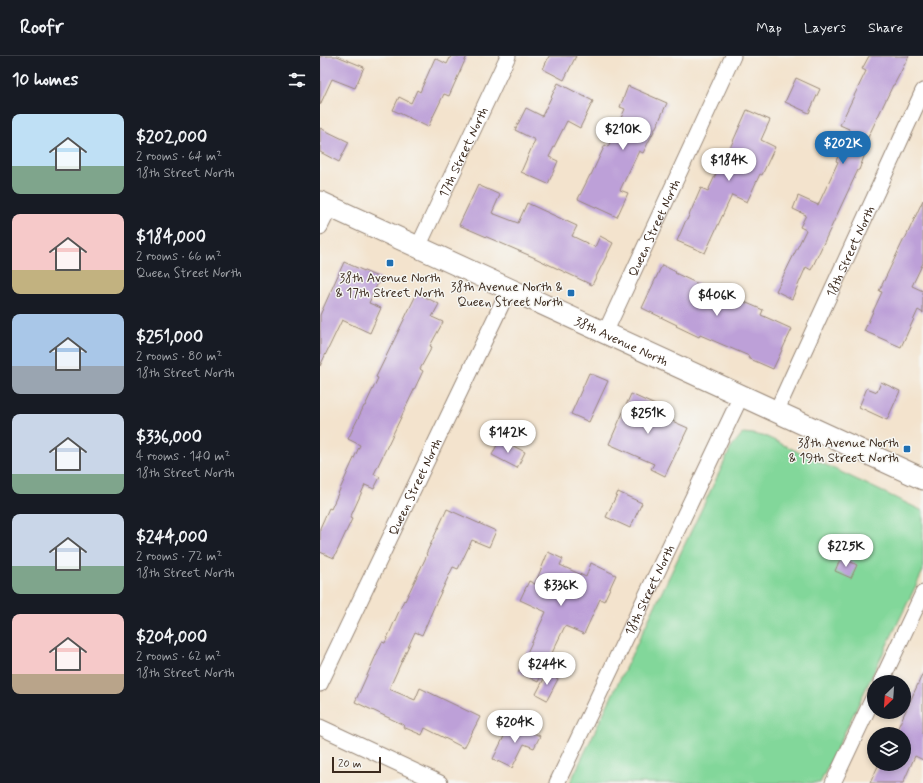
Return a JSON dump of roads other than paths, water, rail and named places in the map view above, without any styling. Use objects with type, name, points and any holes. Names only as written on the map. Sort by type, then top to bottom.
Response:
[{"type":"main road","name":"38th Avenue North","points":[[325,204],[923,479]]},
{"type":"street","name":"17th Street North","points":[[418,247],[508,56]]},
{"type":"street","name":"Queen Street North","points":[[605,333],[733,56]]},
{"type":"street","name":"18th Street North","points":[[776,412],[923,91]]},
{"type":"street","points":[[320,227],[325,204]]},
{"type":"street","name":"Queen Street North","points":[[320,684],[509,289]]},
{"type":"street","name":"18th Street North","points":[[558,783],[741,396]]},
{"type":"street","points":[[884,675],[923,593]]},
{"type":"street","points":[[833,783],[867,711]]},
{"type":"street","points":[[320,727],[440,783]]},
{"type":"place","name":"38th Avenue North & 17th Street North","points":[[390,263]]},
{"type":"place","name":"38th Avenue North & Queen Street North","points":[[571,293]]},
{"type":"place","name":"38th Avenue North & 19th Street North","points":[[907,449]]}]
